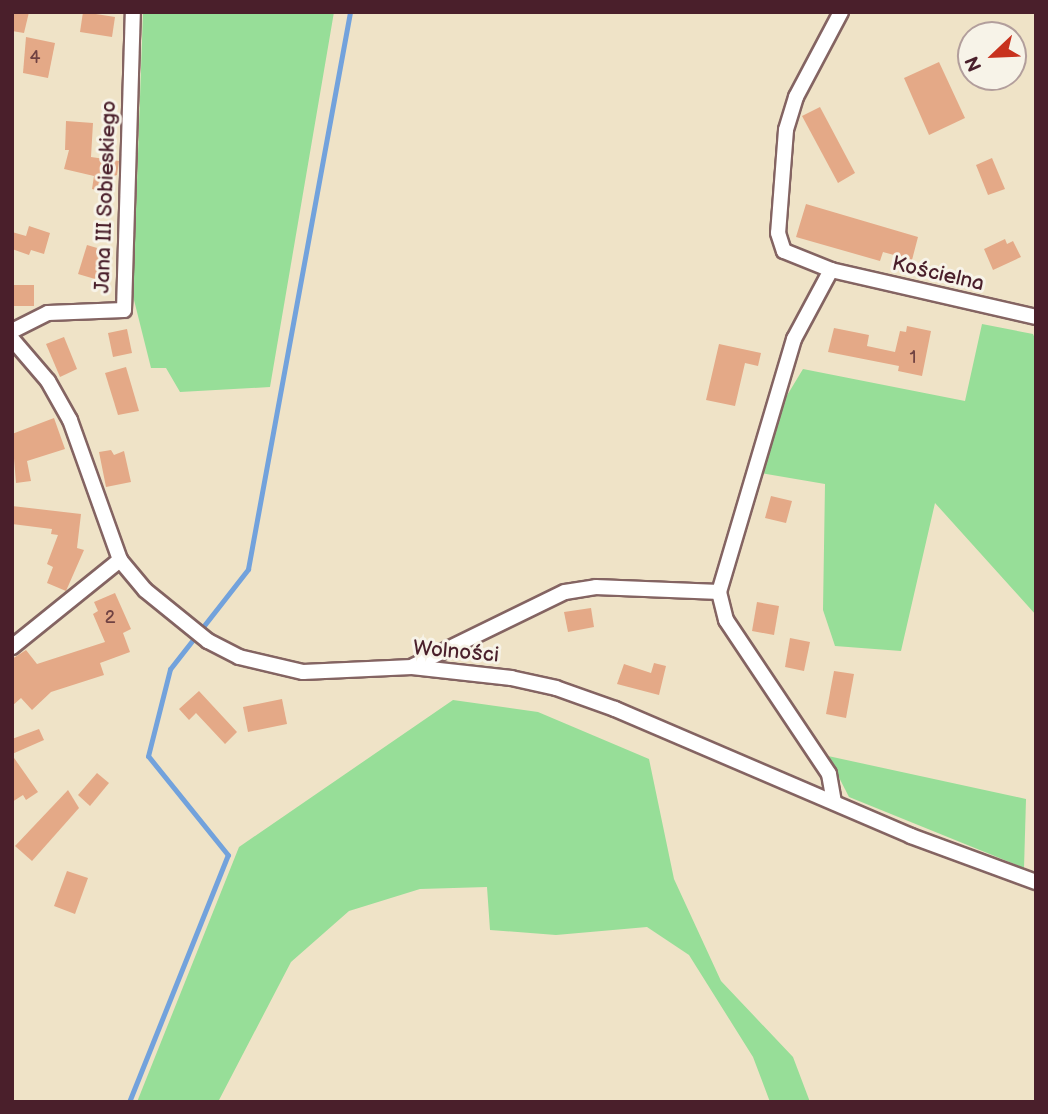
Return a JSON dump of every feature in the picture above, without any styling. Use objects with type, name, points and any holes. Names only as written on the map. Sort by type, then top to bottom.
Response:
[{"type":"street","name":"Jana III Sobieskiego","points":[[12,331],[48,313],[124,310],[133,12]]},
{"type":"street","name":"Kościelna","points":[[841,12],[796,97],[789,119],[778,233],[785,251],[831,270],[1036,317]]},
{"type":"street","points":[[831,270],[794,339],[719,592],[726,620],[829,774],[834,802]]},
{"type":"street","name":"Wolności","points":[[12,339],[48,381],[69,420],[120,560],[187,629],[208,641],[239,657],[303,672],[412,667],[510,678],[556,688],[911,836],[1036,882]]},
{"type":"street","points":[[12,647],[120,560]]},
{"type":"street","points":[[412,667],[565,592],[596,587],[719,592]]},
{"type":"green space","points":[[143,12],[334,12],[270,387],[180,392],[166,368],[151,368],[133,296]]},
{"type":"green space","points":[[982,324],[1033,334],[1036,341],[1036,615],[935,503],[901,651],[835,646],[823,610],[825,484],[761,473],[780,407],[803,369],[965,401]]},
{"type":"green space","points":[[453,700],[538,712],[649,759],[674,879],[721,981],[793,1057],[810,1102],[770,1102],[753,1057],[689,955],[647,927],[556,935],[490,930],[487,887],[420,889],[349,911],[291,962],[218,1102],[137,1102],[239,847]]},
{"type":"green space","points":[[828,756],[1026,799],[1024,868],[849,797]]},
{"type":"building","points":[[12,12],[29,12],[24,33],[12,31]]},
{"type":"building","points":[[83,12],[115,17],[112,37],[80,32]]},
{"type":"building","points":[[26,37],[55,43],[48,78],[23,73]]},
{"type":"building","points":[[939,62],[965,118],[929,135],[904,78]]},
{"type":"building","points":[[820,107],[855,173],[838,183],[802,116]]},
{"type":"building","points":[[66,121],[93,123],[91,157],[119,161],[117,175],[108,178],[105,192],[92,189],[94,176],[64,169],[69,150],[65,150]]},
{"type":"building","points":[[992,158],[1005,189],[988,195],[976,165]]},
{"type":"building","points":[[806,204],[918,237],[912,260],[883,252],[880,261],[796,237]]},
{"type":"building","points":[[29,226],[50,233],[44,254],[31,250],[29,255],[12,249],[12,232],[26,236]]},
{"type":"building","points":[[1005,239],[1007,244],[1013,241],[1021,257],[993,270],[984,249]]},
{"type":"building","points":[[87,245],[104,250],[95,279],[78,274]]},
{"type":"building","points":[[12,285],[34,285],[34,306],[12,306]]},
{"type":"building","points":[[907,326],[931,331],[922,376],[898,371],[899,366],[828,352],[834,328],[869,335],[867,346],[895,352],[900,331],[906,332]]},
{"type":"building","points":[[127,329],[132,353],[113,357],[108,333]]},
{"type":"building","points":[[64,337],[77,369],[60,377],[46,344]]},
{"type":"building","points":[[719,344],[761,353],[758,366],[745,363],[735,406],[706,400]]},
{"type":"building","points":[[126,367],[139,411],[118,415],[105,373]]},
{"type":"building","points":[[54,418],[65,449],[27,461],[31,481],[16,483],[12,434]]},
{"type":"building","points":[[111,450],[114,455],[124,451],[131,482],[106,487],[99,452]]},
{"type":"building","points":[[771,496],[792,501],[786,523],[765,518]]},
{"type":"building","points":[[12,506],[81,514],[77,548],[84,550],[66,591],[47,583],[53,567],[47,564],[58,535],[51,534],[52,529],[12,524]]},
{"type":"building","points":[[115,593],[131,629],[123,633],[130,652],[100,663],[104,675],[51,692],[32,710],[21,698],[12,706],[12,659],[26,650],[37,664],[105,642],[93,614],[98,611],[94,602]]},
{"type":"building","points":[[757,602],[779,606],[774,635],[752,631]]},
{"type":"building","points":[[591,608],[594,627],[568,632],[564,612]]},
{"type":"building","points":[[790,638],[810,642],[804,671],[785,667]]},
{"type":"building","points":[[654,663],[666,666],[659,695],[617,684],[624,664],[651,673]]},
{"type":"building","points":[[834,671],[854,674],[846,718],[826,714]]},
{"type":"building","points":[[199,691],[237,732],[225,744],[196,713],[189,720],[179,709]]},
{"type":"building","points":[[282,699],[287,724],[248,732],[243,707]]},
{"type":"building","points":[[39,729],[44,740],[12,754],[12,739]]},
{"type":"building","points":[[12,755],[38,792],[26,800],[23,795],[12,802]]},
{"type":"building","points":[[97,773],[109,783],[90,806],[78,795]]},
{"type":"building","points":[[68,790],[79,808],[32,861],[15,846]]},
{"type":"building","points":[[67,871],[88,878],[75,914],[54,906]]},
{"type":"waterway","points":[[129,1102],[228,855],[148,756],[170,669],[248,569],[350,12]]}]
